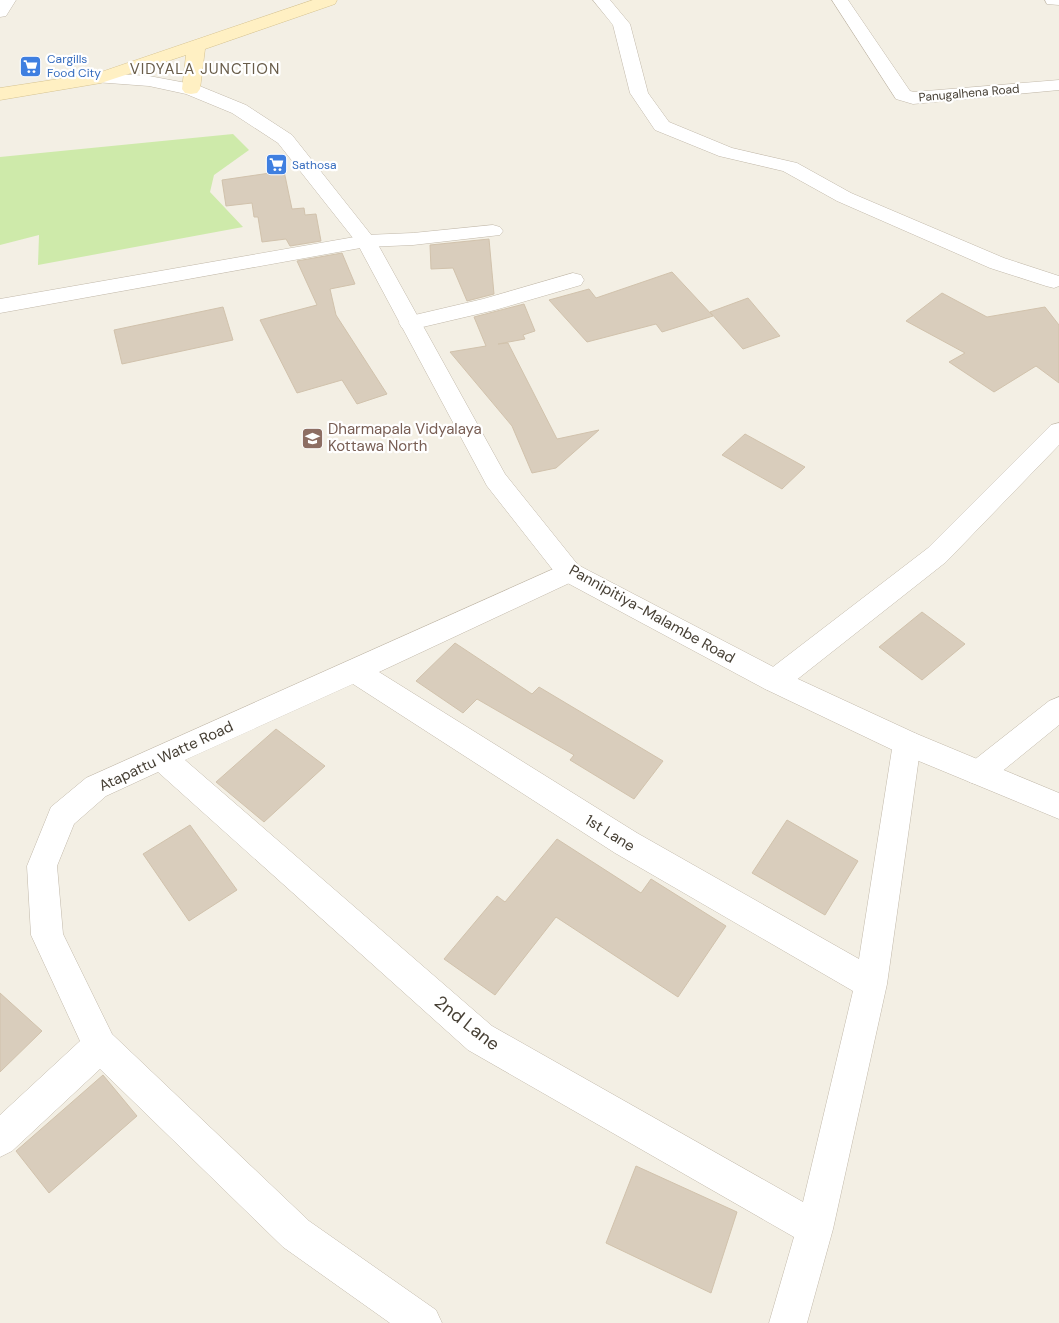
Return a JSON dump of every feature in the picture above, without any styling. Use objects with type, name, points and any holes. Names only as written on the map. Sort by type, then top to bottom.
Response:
[{"type":"main road","points":[[0,94],[101,78],[329,0]]},
{"type":"main road","points":[[191,89],[196,47],[205,41]]},
{"type":"street","points":[[0,12],[8,0]]},
{"type":"street","points":[[600,0],[621,24],[639,93],[662,126],[726,152],[790,167],[862,204],[997,263],[1054,281]]},
{"type":"street","name":"Panugalhena Road","points":[[840,0],[902,95],[913,98],[1059,85]]},
{"type":"street","points":[[1053,0],[1059,0]]},
{"type":"street","name":"Pannipitiya-Malambe Road","points":[[101,78],[149,81],[191,89],[239,109],[285,138],[366,241],[496,480],[569,572],[775,681],[908,743],[1059,806]]},
{"type":"street","points":[[0,306],[366,241],[413,239],[492,231]]},
{"type":"street","points":[[410,323],[487,305],[573,280]]},
{"type":"street","points":[[775,681],[937,555],[1059,431]]},
{"type":"street","name":"Atapattu Watte Road","points":[[100,1046],[47,935],[42,866],[62,816],[96,787],[355,672],[569,572]]},
{"type":"street","name":"1st Lane","points":[[355,672],[626,843],[871,984]]},
{"type":"street","points":[[979,773],[1059,709]]},
{"type":"street","points":[[788,1323],[814,1230],[871,984],[908,743]]},
{"type":"street","name":"2nd Lane","points":[[161,757],[480,1038],[814,1230]]},
{"type":"street","points":[[0,1139],[100,1046],[296,1234],[423,1323]]},
{"type":"green space","points":[[233,134],[249,150],[214,175],[210,192],[243,227],[38,265],[39,235],[0,245],[0,157]]},
{"type":"building","points":[[284,171],[292,209],[304,208],[305,215],[316,214],[321,241],[290,246],[286,239],[262,242],[258,217],[254,217],[252,203],[226,206],[222,180]]},
{"type":"building","points":[[489,239],[494,294],[467,301],[453,268],[431,269],[430,245]]},
{"type":"building","points":[[342,253],[355,284],[330,289],[336,315],[387,394],[357,404],[342,380],[297,393],[260,320],[317,305],[297,261]]},
{"type":"building","points":[[672,272],[713,316],[662,332],[656,324],[587,342],[549,300],[589,289],[596,298]]},
{"type":"building","points":[[942,293],[987,317],[1045,307],[1059,325],[1059,383],[1036,366],[994,392],[949,362],[965,353],[906,321]]},
{"type":"building","points":[[748,298],[780,336],[743,349],[710,312]]},
{"type":"building","points":[[524,304],[535,331],[523,335],[525,339],[498,344],[508,343],[557,439],[599,430],[556,468],[532,473],[512,426],[450,352],[486,346],[474,317]]},
{"type":"building","points":[[223,307],[233,340],[122,364],[114,330]]},
{"type":"building","points":[[745,434],[805,467],[782,489],[722,455]]},
{"type":"building","points":[[922,612],[965,644],[922,680],[879,647]]},
{"type":"building","points":[[455,643],[532,694],[539,687],[663,761],[634,799],[570,760],[574,755],[477,699],[463,713],[416,681]]},
{"type":"building","points":[[276,729],[325,766],[264,822],[216,782]]},
{"type":"building","points":[[787,820],[858,861],[825,915],[752,873]]},
{"type":"building","points":[[190,825],[237,890],[189,921],[143,854]]},
{"type":"building","points":[[557,839],[641,893],[651,879],[726,926],[678,997],[556,917],[495,995],[444,959],[497,896],[505,902]]},
{"type":"building","points":[[0,993],[42,1031],[0,1072]]},
{"type":"building","points":[[103,1075],[137,1116],[49,1193],[16,1151]]},
{"type":"building","points":[[636,1166],[737,1212],[711,1293],[606,1243]]},
{"type":"place","name":"Cargills Food City","points":[[31,66]]},
{"type":"place","name":"Sathosa","points":[[276,165]]},
{"type":"place","name":"Dharmapala Vidyalaya Kottawa North","points":[[312,438]]},
{"type":"district","name":"VIDYALA JUNCTION","points":[[205,69]]}]
